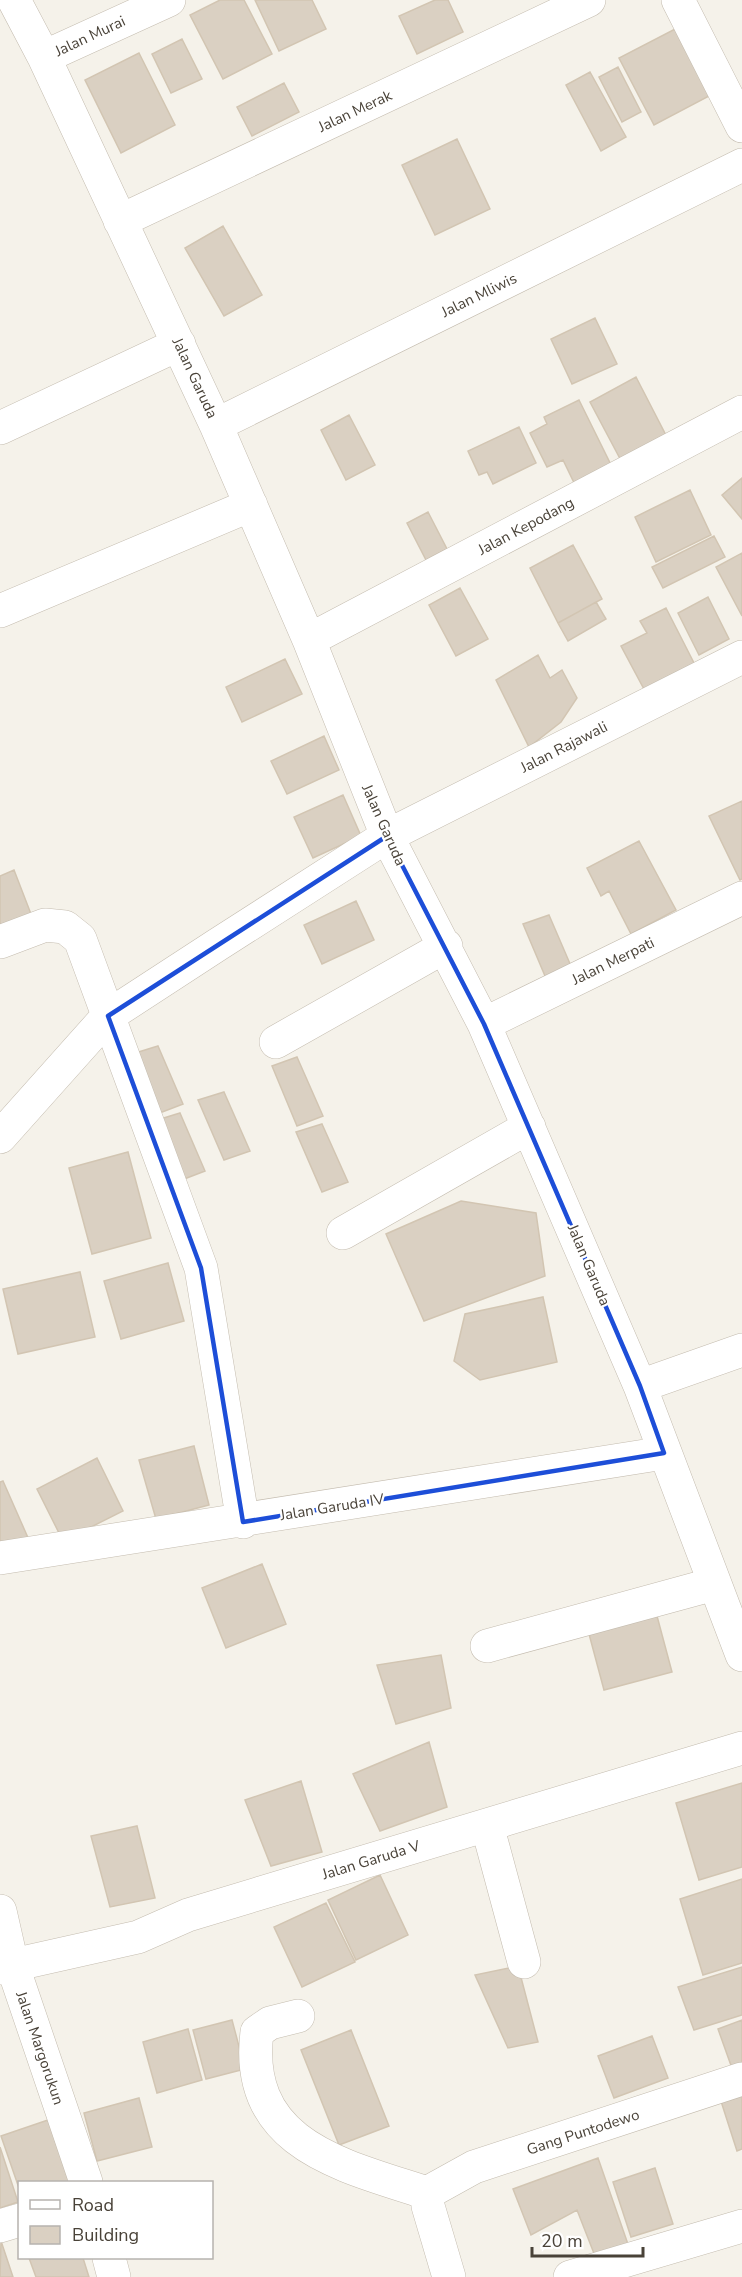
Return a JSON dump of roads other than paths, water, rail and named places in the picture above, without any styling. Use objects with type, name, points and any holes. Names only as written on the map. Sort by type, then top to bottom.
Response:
[{"type":"street","name":"Jalan Garuda","points":[[14,0],[44,57],[216,425],[309,640],[387,836],[446,946],[484,1024],[640,1386],[742,1655]]},
{"type":"street","name":"Jalan Murai","points":[[44,57],[169,0]]},
{"type":"street","name":"Jalan Merak","points":[[120,221],[590,0]]},
{"type":"street","points":[[678,0],[742,126]]},
{"type":"street","name":"Jalan Mliwis","points":[[216,425],[742,165]]},
{"type":"street","points":[[0,428],[179,344]]},
{"type":"street","name":"Jalan Kepodang","points":[[309,640],[742,412]]},
{"type":"street","points":[[0,610],[251,505]]},
{"type":"street","name":"Jalan Rajawali","points":[[0,1137],[108,1016],[387,836],[742,657]]},
{"type":"street","name":"Jalan Merpati","points":[[484,1024],[742,898]]},
{"type":"street","points":[[0,942],[45,925],[65,927],[80,939],[201,1268],[243,1522]]},
{"type":"street","points":[[276,1042],[446,946]]},
{"type":"street","points":[[343,1233],[529,1127]]},
{"type":"street","points":[[640,1386],[742,1350]]},
{"type":"street","name":"Jalan Garuda IV","points":[[0,1558],[243,1522],[664,1454]]},
{"type":"street","points":[[487,1646],[714,1584]]},
{"type":"street","name":"Jalan Garuda V","points":[[6,1966],[138,1937],[188,1915],[742,1748]]},
{"type":"street","points":[[487,1826],[524,1962]]},
{"type":"street","name":"Jalan Margorukun","points":[[0,1911],[6,1966],[86,2181]]},
{"type":"street","points":[[298,2016],[270,2023],[257,2032],[254,2057],[259,2089],[272,2115],[301,2144],[333,2162],[427,2193],[428,2206],[449,2277]]},
{"type":"street","name":"Gang Puntodewo","points":[[427,2193],[474,2168],[742,2079]]},
{"type":"street","points":[[0,2226],[18,2221]]},
{"type":"street","points":[[570,2277],[742,2226]]},
{"type":"street","points":[[109,2259],[114,2277]]}]
